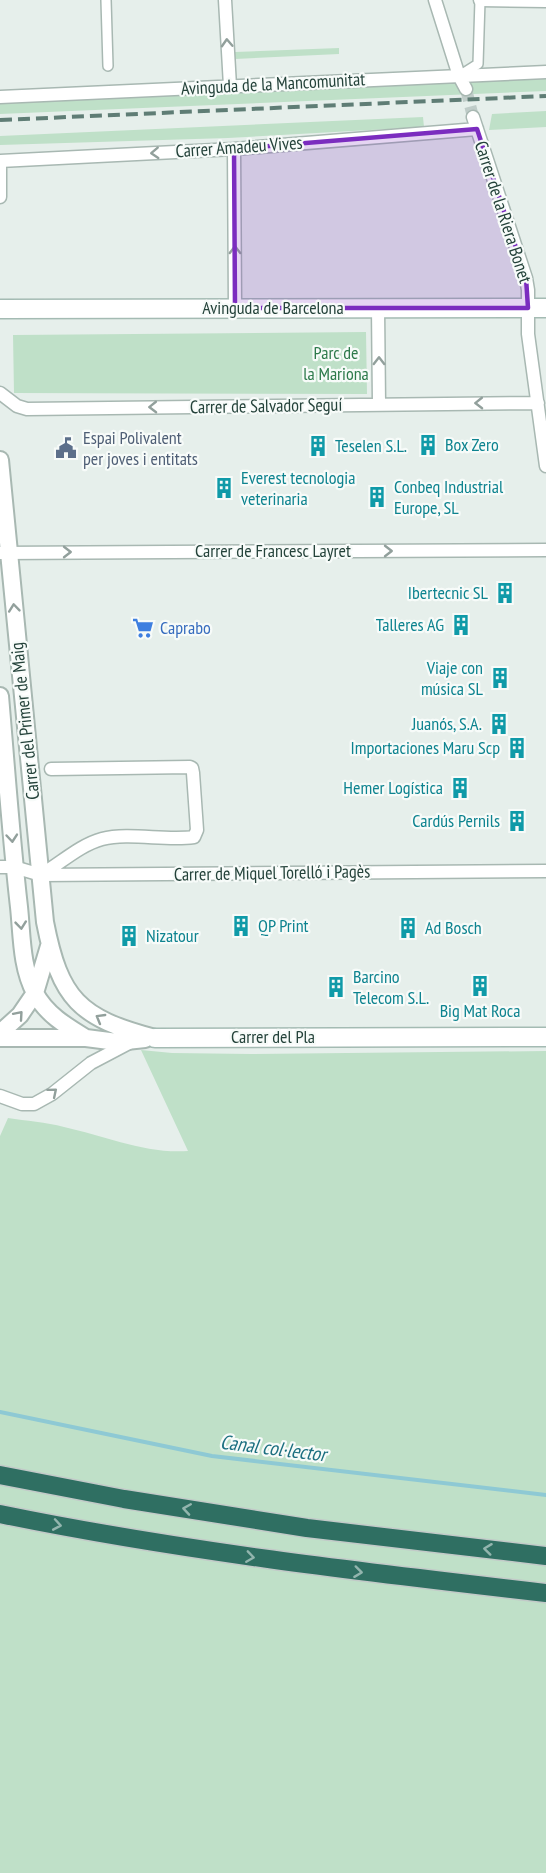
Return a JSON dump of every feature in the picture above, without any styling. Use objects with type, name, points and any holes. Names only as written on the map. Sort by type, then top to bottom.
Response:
[{"type":"highway","points":[[0,1475],[124,1499],[307,1528],[546,1556]]},
{"type":"highway","points":[[0,1514],[173,1546],[356,1571],[546,1593]]},
{"type":"main road","name":"Avinguda de Barcelona","points":[[0,309],[537,308]]},
{"type":"main road","name":"Carrer del Pla","points":[[146,1039],[546,1037]]},
{"type":"street","points":[[106,0],[108,66]]},
{"type":"street","points":[[225,0],[230,86]]},
{"type":"street","points":[[435,0],[459,76],[466,89]]},
{"type":"street","points":[[459,76],[478,64],[480,0],[546,1]]},
{"type":"street","name":"Avinguda de la Mancomunitat","points":[[0,97],[546,72]]},
{"type":"street","name":"Carrer Amadeu Vives","points":[[0,161],[234,149],[475,123]]},
{"type":"street","name":"Carrer de la Riera Bonet","points":[[475,123],[537,308],[528,334],[546,466]]},
{"type":"street","points":[[234,149],[235,308]]},
{"type":"street","points":[[0,161],[0,197]]},
{"type":"street","points":[[378,308],[379,404]]},
{"type":"street","name":"Carrer de Salvador Seguí","points":[[0,393],[17,406],[27,409],[537,403]]},
{"type":"street","name":"Carrer del Primer de Maig","points":[[0,460],[4,553],[49,945],[56,969],[66,989],[88,1011],[146,1039]]},
{"type":"street","name":"Carrer de Francesc Layret","points":[[4,553],[546,550]]},
{"type":"street","name":"Carrer del Primer de Maig","points":[[0,696],[7,867],[25,966],[35,993],[56,1018],[86,1038]]},
{"type":"street","points":[[41,875],[80,849],[103,839],[194,837],[197,830],[193,774],[190,767],[51,769]]},
{"type":"street","name":"Carrer de Miquel Torelló i Pagès","points":[[7,867],[41,875],[546,871]]},
{"type":"street","name":"Carrer del Primer de Maig","points":[[0,1033],[20,1016],[35,993],[49,945]]},
{"type":"street","name":"Carrer del Pla","points":[[0,1038],[86,1038],[117,1042],[146,1039]]},
{"type":"street","points":[[0,1096],[22,1104],[34,1104],[52,1094],[91,1063],[146,1039]]},
{"type":"highlighted area","points":[[477,129],[526,278],[528,308],[235,308],[234,149]]},
{"type":"green space","points":[[339,48],[339,54],[235,59],[235,52]]},
{"type":"green space","points":[[546,77],[546,91],[0,114],[0,102]]},
{"type":"green space","points":[[546,111],[546,127],[489,130],[492,114]]},
{"type":"green space","points":[[423,117],[424,127],[228,138],[0,145],[0,136]]},
{"type":"green space","name":"Parc de la Mariona","points":[[366,332],[367,394],[14,393],[13,335]]},
{"type":"green space","points":[[141,1050],[172,1053],[251,1054],[546,1051],[546,1873],[0,1873],[0,1136],[8,1118],[57,1125],[156,1150],[188,1151]]},
{"type":"waterway","name":"Canal col·lector","points":[[0,1412],[212,1456],[546,1495]]},
{"type":"tunnel","points":[[466,89],[473,117]]},
{"type":"railway","points":[[0,120],[546,96]]},
{"type":"place","name":"Box Zero","points":[[428,445]]},
{"type":"place","name":"Teselen S.L.","points":[[318,446]]},
{"type":"place","name":"Espai Polivalent per joves i entitats","points":[[66,448]]},
{"type":"place","name":"Everest tecnologia veterinaria","points":[[224,488]]},
{"type":"place","name":"Conbeq Industrial Europe, SL","points":[[377,497]]},
{"type":"place","name":"Ibertecnic SL","points":[[505,593]]},
{"type":"place","name":"Talleres AG","points":[[461,625]]},
{"type":"place","name":"Caprabo","points":[[143,628]]},
{"type":"place","name":"Viaje con música SL","points":[[500,678]]},
{"type":"place","name":"Juanós, S.A.","points":[[499,724]]},
{"type":"place","name":"Importaciones Maru Scp","points":[[517,748]]},
{"type":"place","name":"Hemer Logística","points":[[460,788]]},
{"type":"place","name":"Cardús Pernils","points":[[517,821]]},
{"type":"place","name":"QP Print","points":[[241,926]]},
{"type":"place","name":"Ad Bosch","points":[[408,928]]},
{"type":"place","name":"Nizatour","points":[[129,936]]},
{"type":"place","name":"Big Mat Roca","points":[[480,986]]},
{"type":"place","name":"Barcino Telecom S.L.","points":[[336,987]]}]
